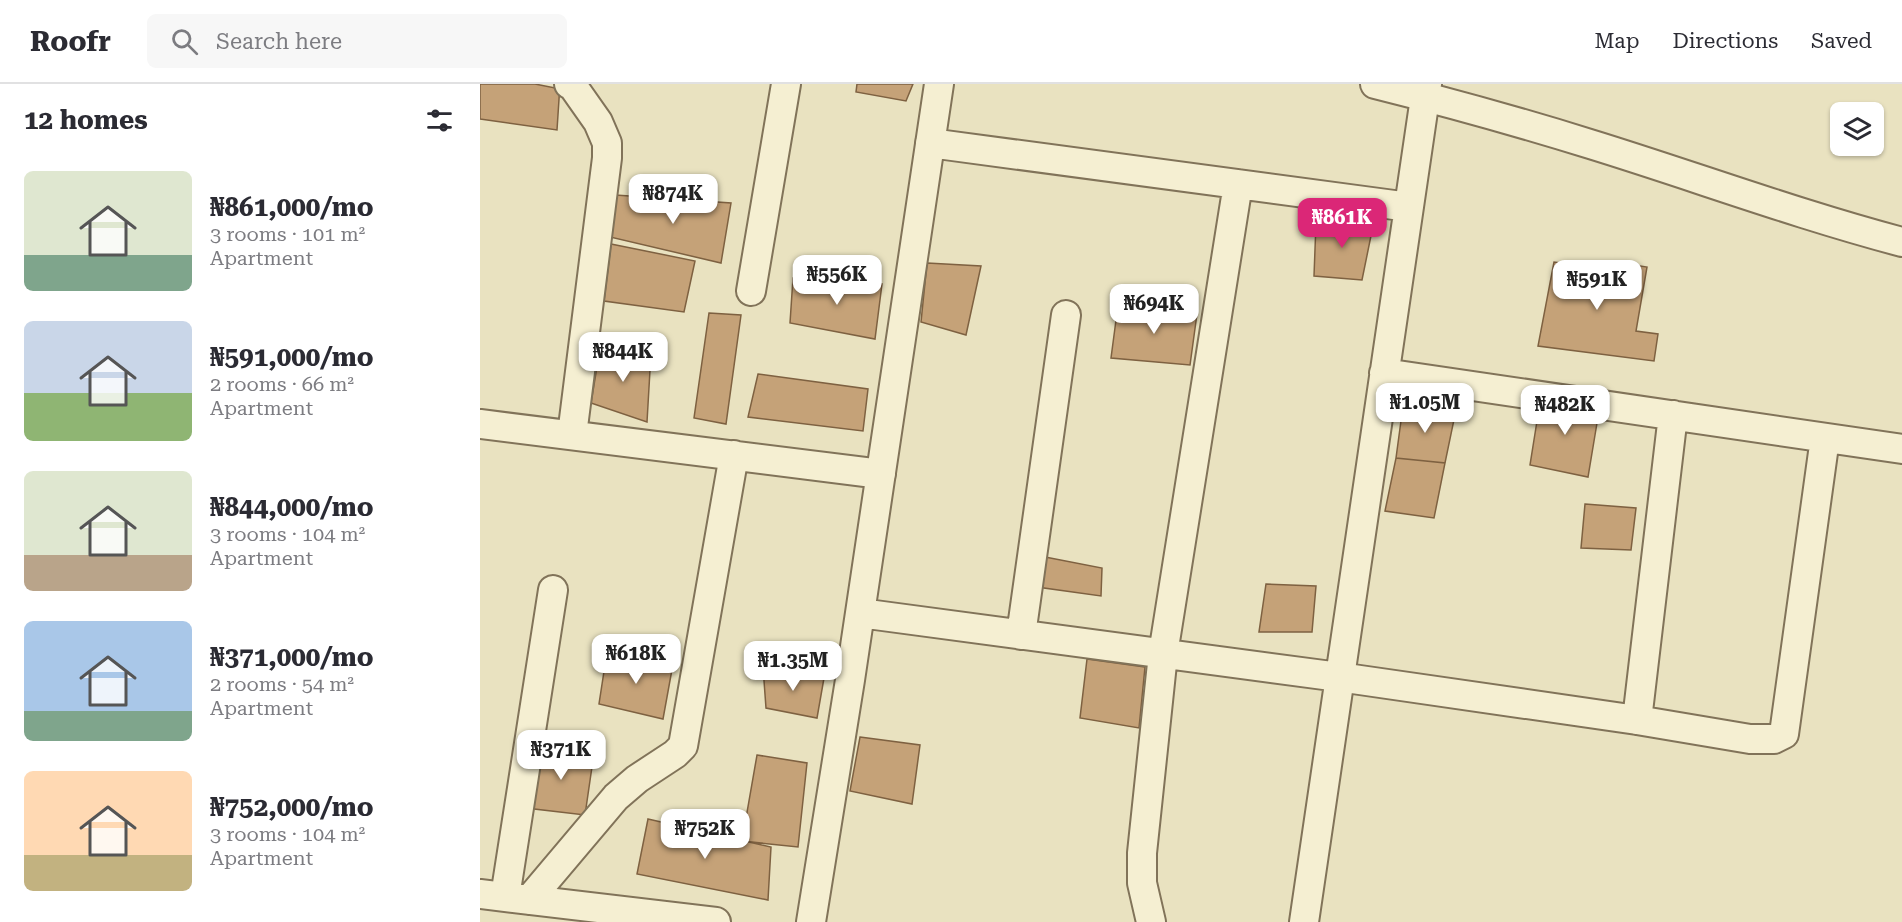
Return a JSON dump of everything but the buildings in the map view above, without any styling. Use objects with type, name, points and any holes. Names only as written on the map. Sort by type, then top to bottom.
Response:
[{"type":"street","points":[[569,84],[598,122],[607,143],[572,435]]},
{"type":"street","points":[[751,291],[786,84]]},
{"type":"street","points":[[812,922],[939,84]]},
{"type":"street","points":[[1375,84],[1426,90],[1838,225],[1902,242]]},
{"type":"street","points":[[1304,922],[1426,90]]},
{"type":"street","points":[[930,143],[1409,207]]},
{"type":"street","points":[[1151,922],[1142,883],[1142,853],[1163,654],[1238,184]]},
{"type":"street","points":[[1021,635],[1066,315]]},
{"type":"street","points":[[1384,373],[1902,449]]},
{"type":"street","points":[[1637,720],[1673,416]]},
{"type":"street","points":[[480,424],[881,474]]},
{"type":"street","points":[[860,613],[1339,677],[1637,720],[1750,739],[1774,739],[1784,734],[1825,438]]},
{"type":"street","points":[[505,897],[637,779],[683,746],[734,456]]},
{"type":"street","points":[[505,897],[553,590]]},
{"type":"street","points":[[505,897],[658,919],[716,922]]}]
